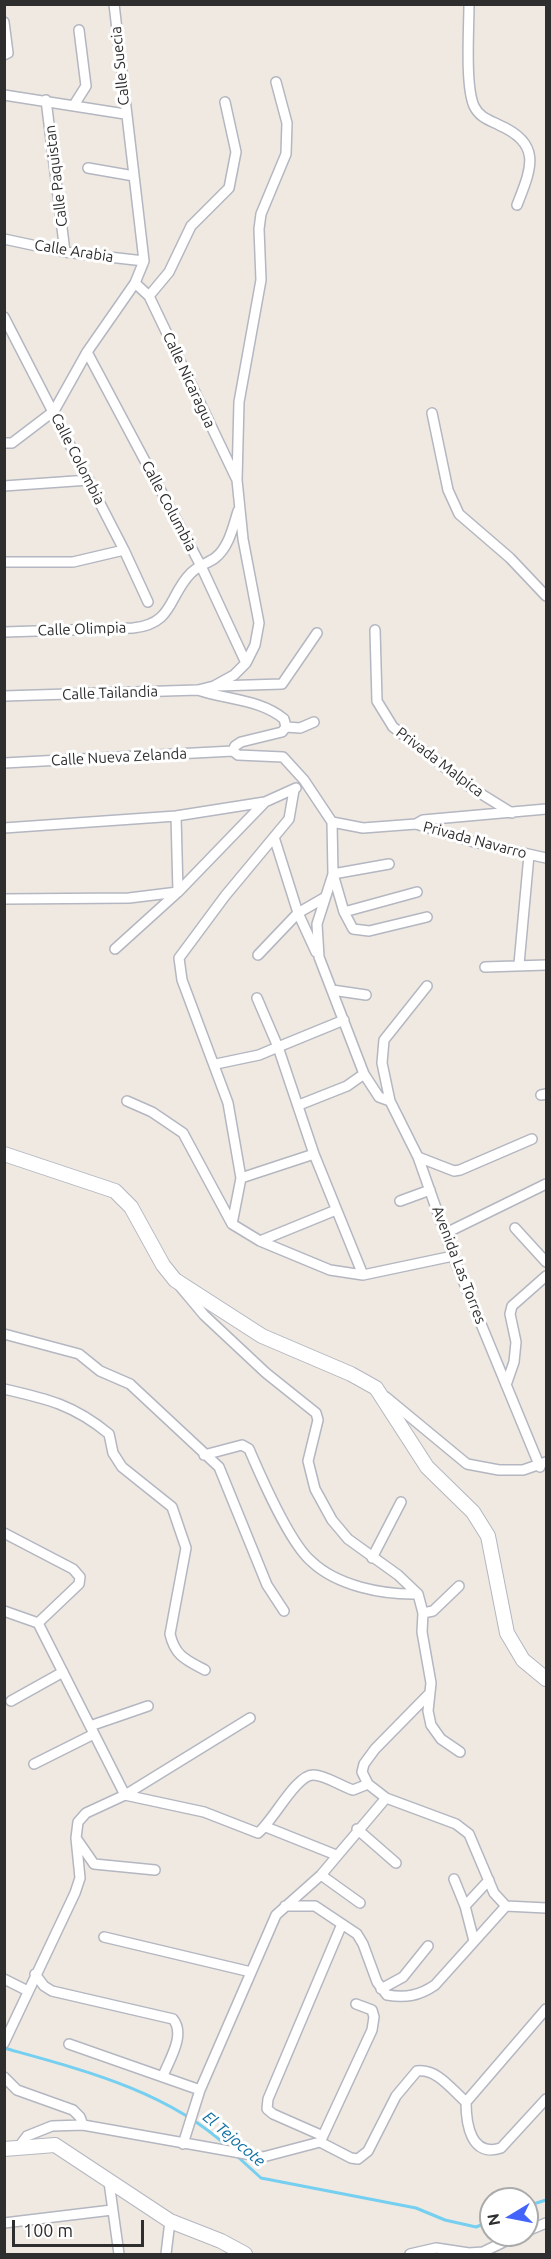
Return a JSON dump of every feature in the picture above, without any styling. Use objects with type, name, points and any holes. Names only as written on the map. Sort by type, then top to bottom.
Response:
[{"type":"street","name":"Calle Suecia","points":[[4,95],[125,114],[114,4]]},
{"type":"street","points":[[469,4],[473,103],[486,119],[515,132],[525,143],[531,155],[530,173],[518,205]]},
{"type":"street","points":[[4,22],[8,53],[4,55]]},
{"type":"street","points":[[74,105],[86,86],[79,30]]},
{"type":"street","points":[[214,686],[234,675],[246,663],[255,645],[259,623],[239,506],[237,480],[239,402],[261,280],[260,221],[286,154],[287,123],[276,82]]},
{"type":"street","name":"Calle Paquistan","points":[[46,100],[65,252]]},
{"type":"street","points":[[149,296],[169,272],[191,226],[229,188],[236,152],[225,102]]},
{"type":"street","points":[[8,443],[54,411],[87,352],[135,283],[144,261],[125,114]]},
{"type":"street","points":[[88,168],[134,176]]},
{"type":"street","name":"Calle Arabia","points":[[4,239],[65,252],[144,261]]},
{"type":"street","name":"Calle Nicaragua","points":[[135,283],[149,296],[237,480]]},
{"type":"street","name":"Calle Colombia","points":[[4,317],[124,549],[148,602]]},
{"type":"street","name":"Calle Columbia","points":[[87,352],[201,566],[246,663]]},
{"type":"street","points":[[432,413],[448,490],[459,514],[510,558],[546,596]]},
{"type":"street","points":[[4,486],[89,480]]},
{"type":"street","points":[[201,566],[217,556],[229,539],[239,506]]},
{"type":"street","points":[[4,562],[73,562],[124,549]]},
{"type":"street","name":"Calle Olimpia","points":[[4,632],[147,626],[158,622],[171,606],[191,573],[201,566]]},
{"type":"street","name":"Privada Malpica","points":[[375,630],[377,701],[393,727],[470,788],[512,813]]},
{"type":"street","points":[[214,686],[282,684],[317,633]]},
{"type":"street","name":"Calle Tailandia","points":[[4,696],[198,690],[214,686]]},
{"type":"street","points":[[198,690],[267,709],[284,719],[286,727]]},
{"type":"street","points":[[286,727],[300,728],[314,722]]},
{"type":"street","points":[[286,727],[282,732],[241,742],[233,751],[238,755],[283,757],[304,780],[333,822],[333,874],[344,912],[353,929],[369,931],[427,917]]},
{"type":"street","name":"Calle Nueva Zelanda","points":[[4,763],[233,751]]},
{"type":"street","points":[[4,828],[176,816],[265,802],[294,790],[304,780]]},
{"type":"street","points":[[232,1224],[241,1179],[228,1103],[216,1064],[182,980],[179,958],[225,896],[290,819],[294,790]]},
{"type":"street","points":[[115,949],[178,892],[265,802]]},
{"type":"street","name":"Privada Malpica","points":[[416,824],[423,820],[546,809]]},
{"type":"street","points":[[176,816],[178,892]]},
{"type":"street","name":"Privada Navarro","points":[[333,822],[363,828],[416,824],[474,842],[546,858]]},
{"type":"street","points":[[274,837],[298,913],[319,957],[364,1074],[379,1097],[390,1101]]},
{"type":"street","points":[[519,964],[529,855]]},
{"type":"street","points":[[333,874],[389,864]]},
{"type":"street","points":[[319,957],[316,924],[333,874]]},
{"type":"street","points":[[4,899],[129,898],[178,892]]},
{"type":"street","points":[[344,912],[417,892]]},
{"type":"street","points":[[258,955],[298,913],[324,898]]},
{"type":"street","points":[[486,967],[519,964],[546,965]]},
{"type":"street","name":"Avenida Las Torres","points":[[427,986],[384,1040],[382,1063],[390,1101],[418,1157],[453,1256],[506,1385],[543,1465]]},
{"type":"street","points":[[332,990],[366,995]]},
{"type":"street","points":[[257,998],[278,1047],[314,1154],[363,1275]]},
{"type":"street","points":[[216,1064],[258,1055],[344,1020]]},
{"type":"street","points":[[299,1105],[347,1086],[364,1074]]},
{"type":"street","points":[[127,1101],[152,1112],[183,1133],[232,1224],[260,1241],[330,1270],[363,1275],[453,1256]]},
{"type":"street","points":[[418,1157],[453,1171],[460,1170],[532,1139]]},
{"type":"street","points":[[4,1154],[115,1191],[131,1207],[163,1265],[184,1294],[266,1373],[316,1413],[318,1420],[308,1461],[315,1489],[337,1526],[348,1539],[418,1594],[423,1613],[422,1632],[430,1683],[428,1711],[431,1725],[441,1739],[460,1752]]},
{"type":"street","points":[[241,1179],[314,1154]]},
{"type":"street","points":[[446,1233],[546,1184]]},
{"type":"street","points":[[400,1201],[430,1190]]},
{"type":"street","points":[[260,1241],[336,1210]]},
{"type":"street","points":[[515,1228],[546,1262]]},
{"type":"street","points":[[506,1385],[514,1362],[516,1342],[510,1314],[512,1306],[546,1276]]},
{"type":"street","points":[[175,1280],[262,1336],[351,1374],[376,1388],[467,1464],[499,1470],[543,1465]]},
{"type":"street","points":[[4,1334],[79,1354],[100,1371],[130,1383],[219,1467],[267,1585],[284,1611]]},
{"type":"street","points":[[376,1388],[427,1467],[473,1512],[488,1536],[507,1633],[523,1660],[546,1680]]},
{"type":"street","points":[[4,1389],[56,1401],[93,1420],[110,1434],[113,1453],[122,1467],[172,1507],[186,1548],[170,1634],[180,1657],[205,1670]]},
{"type":"street","points":[[204,1455],[242,1445],[249,1449],[284,1521],[310,1561],[333,1577],[393,1594],[418,1594]]},
{"type":"street","points":[[372,1558],[401,1502]]},
{"type":"street","points":[[4,1533],[74,1569],[80,1577],[79,1584],[38,1623]]},
{"type":"street","points":[[423,1613],[433,1611],[459,1586]]},
{"type":"street","points":[[4,1611],[38,1623],[125,1795]]},
{"type":"street","points":[[11,1701],[63,1672]]},
{"type":"street","points":[[429,1694],[375,1749],[364,1764],[362,1772],[368,1784],[386,1798],[456,1824],[469,1834],[494,1893],[506,1906],[546,1908]]},
{"type":"street","points":[[34,1764],[92,1730],[148,1706]]},
{"type":"street","points":[[5,2042],[78,1886],[80,1878],[76,1838],[78,1822],[86,1813],[125,1795],[250,1718]]},
{"type":"street","points":[[125,1795],[204,1812],[258,1833],[266,1827],[299,1782],[308,1776],[315,1775],[352,1790],[368,1784]]},
{"type":"street","points":[[183,2144],[200,2090],[276,1915],[321,1875],[357,1829],[386,1798]]},
{"type":"street","points":[[266,1827],[336,1855]]},
{"type":"street","points":[[357,1829],[396,1863]]},
{"type":"street","points":[[76,1838],[94,1864],[155,1870]]},
{"type":"street","points":[[321,1875],[360,1904]]},
{"type":"street","points":[[454,1879],[465,1906],[474,1941]]},
{"type":"street","points":[[465,1906],[489,1880]]},
{"type":"street","points":[[285,1906],[315,1905],[357,1934],[381,1989],[387,1995],[411,1997],[435,1985],[506,1906]]},
{"type":"street","points":[[342,1924],[267,2100],[267,2109],[351,2158],[363,2156],[396,2096],[417,2071],[426,2069],[436,2074],[466,2102],[469,2134],[486,2150],[501,2148],[509,2142],[546,2099]]},
{"type":"street","points":[[104,1937],[251,1972]]},
{"type":"street","points":[[381,1989],[403,1977],[428,1946]]},
{"type":"street","points":[[35,1974],[44,1986],[52,1991],[174,2019],[178,2025],[178,2037],[163,2076]]},
{"type":"street","points":[[4,1979],[28,1991]]},
{"type":"street","points":[[11,2148],[27,2136],[52,2126],[83,2126],[263,2157],[321,2139],[372,2030],[374,2018],[372,2010],[356,2004]]},
{"type":"street","points":[[466,2102],[546,2009]]},
{"type":"street","points":[[69,2044],[200,2090]]},
{"type":"street","points":[[4,2077],[17,2090],[73,2110],[80,2116],[83,2126]]},
{"type":"street","points":[[11,2148],[55,2145],[170,2221],[221,2241],[245,2254]]},
{"type":"street","points":[[109,2182],[119,2254]]},
{"type":"street","points":[[4,2223],[112,2210]]},
{"type":"street","points":[[166,2254],[170,2221]]},
{"type":"street","points":[[410,2254],[436,2248],[469,2253],[483,2252],[493,2247]]},
{"type":"waterway","name":"El Tejocote","points":[[4,2048],[94,2074],[152,2097],[205,2128],[229,2148]]},
{"type":"waterway","name":"El Tejocote","points":[[238,2157],[261,2178],[416,2208],[445,2220],[479,2226]]},
{"type":"waterway","name":"El Tejocote","points":[[539,2202],[546,2200]]}]
